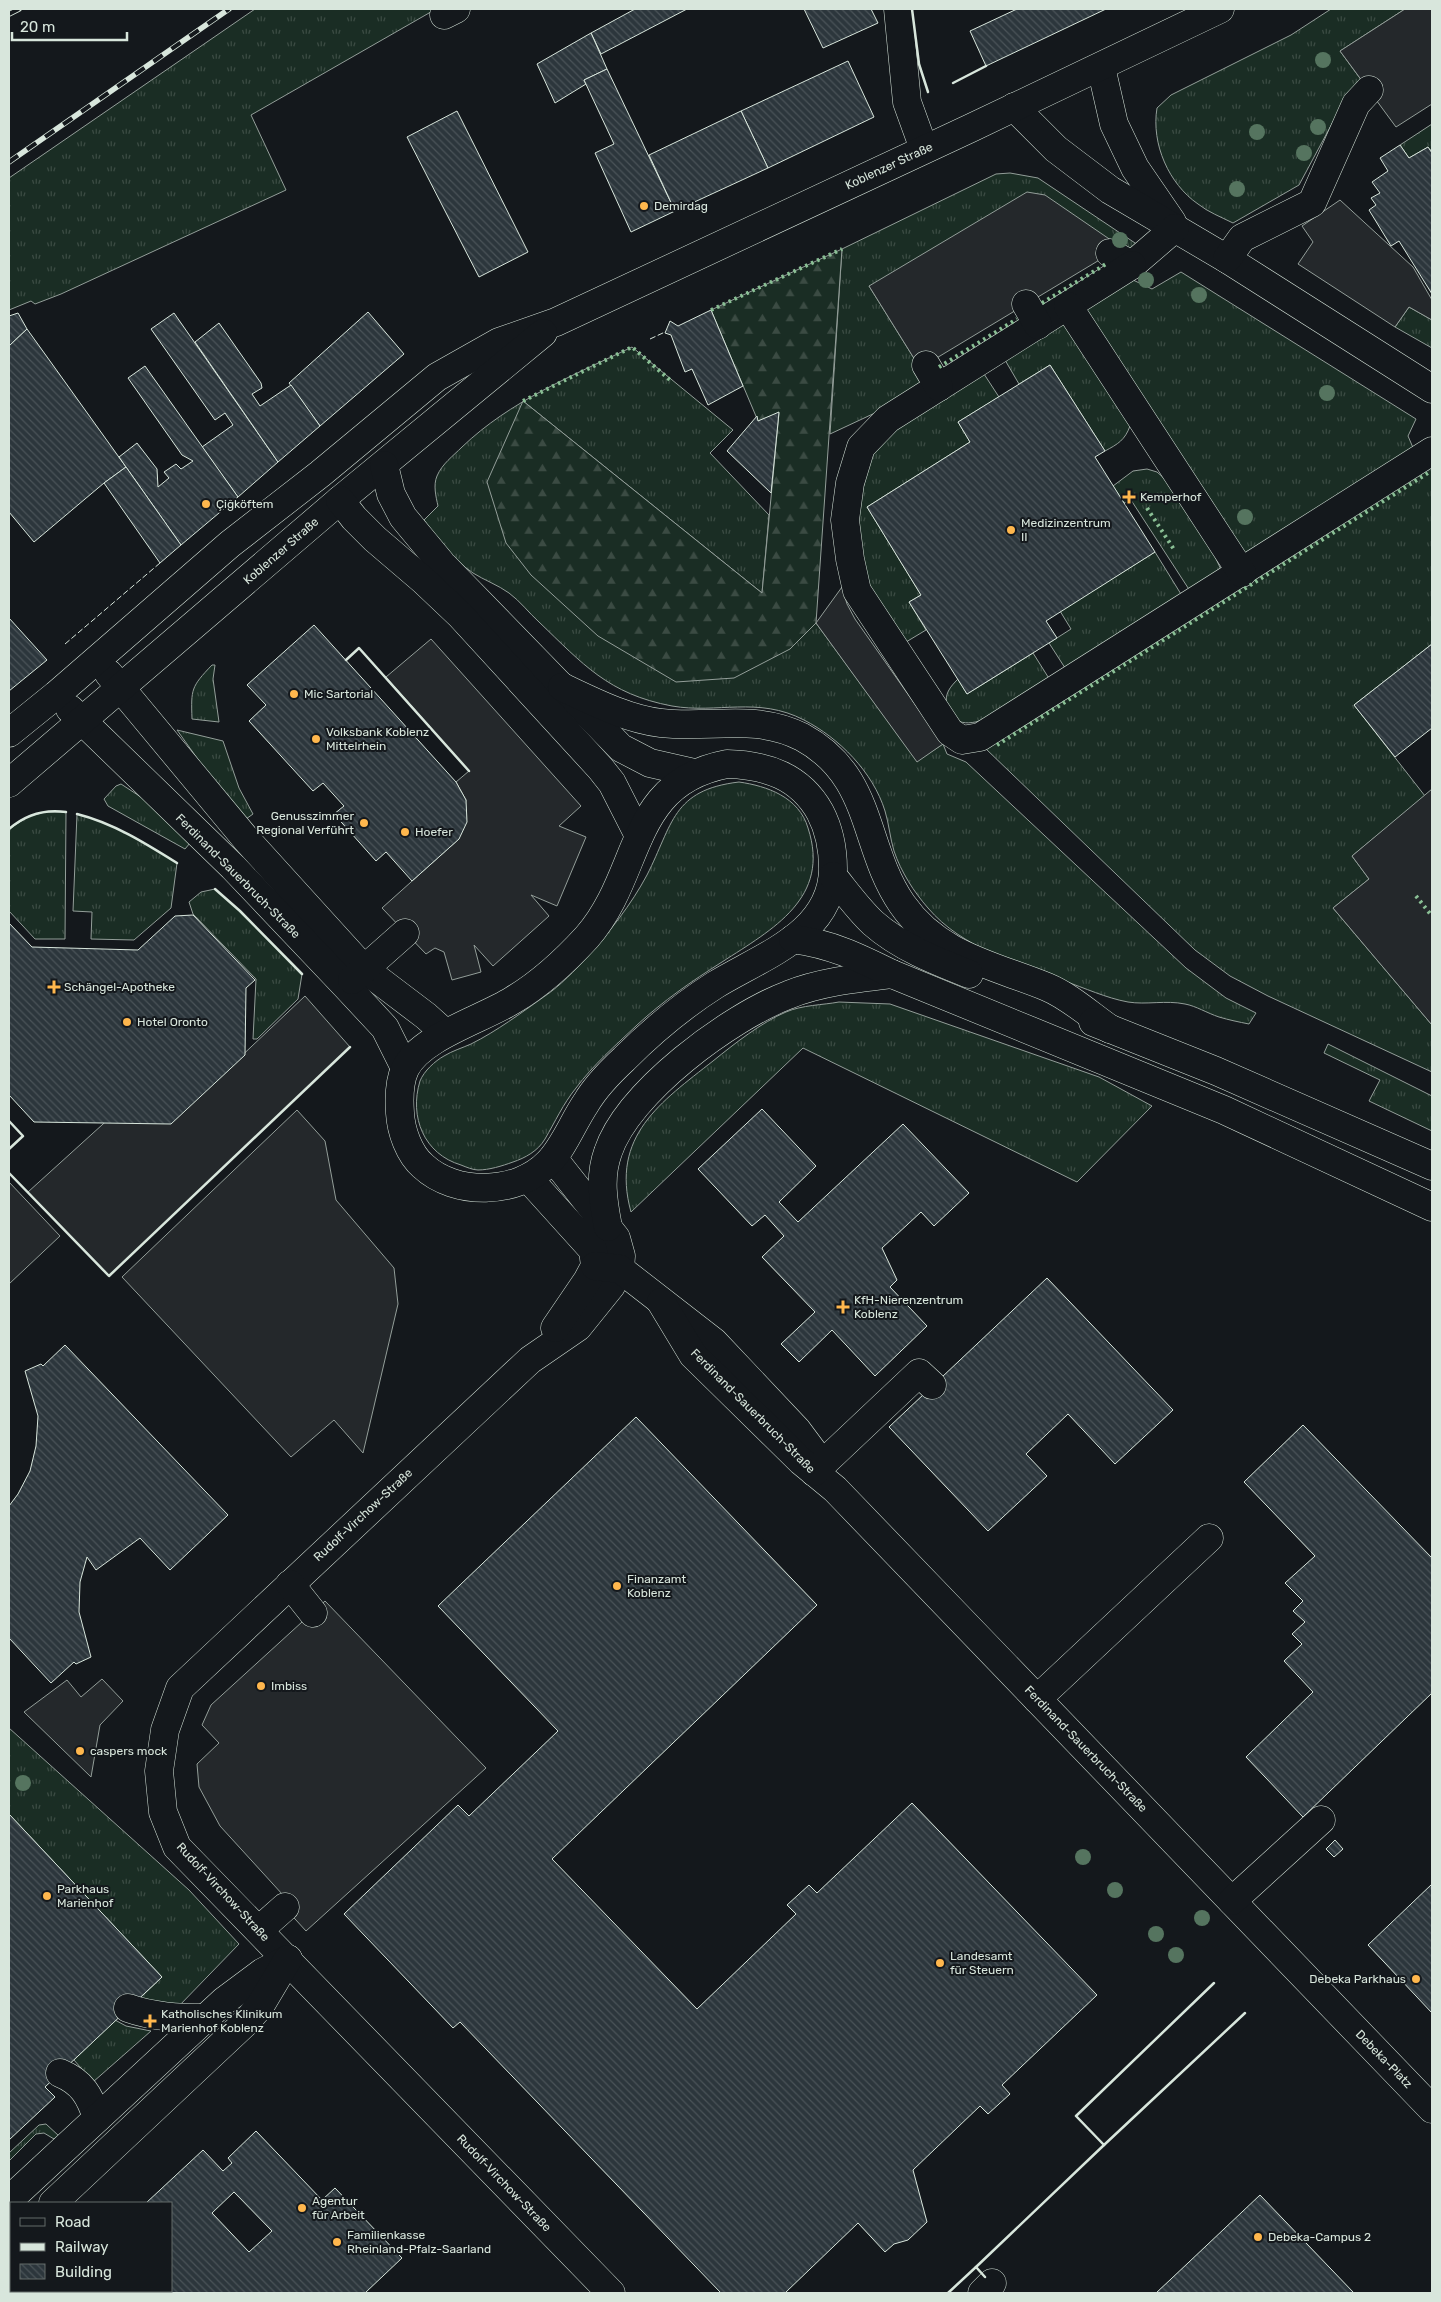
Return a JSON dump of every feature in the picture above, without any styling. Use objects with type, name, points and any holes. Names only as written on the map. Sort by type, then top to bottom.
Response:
[{"type":"street","points":[[898,9],[907,102],[924,149]]},
{"type":"street","name":"Koblenzer Straße","points":[[9,734],[98,660],[230,544],[444,373],[499,342],[556,322],[1101,67],[1220,9]]},
{"type":"street","points":[[1101,67],[1114,124],[1135,168],[1175,228]]},
{"type":"street","points":[[1227,259],[1242,238],[1312,203],[1356,104],[1369,90]]},
{"type":"street","points":[[1014,107],[1056,149],[1110,190],[1227,259],[1432,389]]},
{"type":"street","points":[[1175,228],[1121,259],[1068,306],[1032,314],[933,376],[862,447],[850,483],[845,520],[850,559],[857,591],[950,732],[962,740],[980,737],[1242,573],[1432,451]]},
{"type":"street","points":[[1068,306],[1242,573]]},
{"type":"street","name":"Koblenzer Straße","points":[[9,782],[249,580],[340,500],[556,322]]},
{"type":"street","points":[[384,465],[391,494],[403,517],[442,564],[621,748],[650,762],[694,773]]},
{"type":"street","points":[[320,474],[354,518],[460,615],[601,769],[612,783],[640,836]]},
{"type":"street","name":"Ferdinand-Sauerbruch-Straße","points":[[98,660],[246,839],[355,977],[385,1028],[405,1068]]},
{"type":"street","points":[[562,688],[646,721],[696,725],[740,722],[761,724],[782,729],[802,738],[823,751],[840,768],[856,790],[889,880],[903,905],[916,920],[953,949],[977,963],[1048,988],[1110,1029]]},
{"type":"street","name":"Ferdinand-Sauerbruch-Straße","points":[[56,696],[233,867],[355,977],[426,1016],[445,1034]]},
{"type":"street","points":[[727,764],[749,764],[780,773],[795,783],[814,803],[825,823],[832,848],[833,876],[831,893],[825,906],[816,918],[794,939],[713,986],[649,1035],[588,1098],[553,1158],[543,1169],[528,1178],[511,1184],[491,1187],[472,1187],[438,1177],[422,1166],[413,1155],[400,1121],[400,1090],[405,1068],[412,1057],[424,1046],[516,998],[540,981],[588,935],[617,891],[640,836],[659,800],[670,789],[694,773],[727,764]]},
{"type":"street","points":[[833,876],[874,925],[909,948],[974,976],[1224,1075],[1432,1166]]},
{"type":"street","points":[[355,977],[405,933]]},
{"type":"street","points":[[794,939],[820,942],[834,947],[892,974],[1224,1110],[1432,1207]]},
{"type":"street","points":[[608,1227],[602,1198],[604,1168],[608,1152],[626,1118],[676,1067],[739,1020],[774,1000],[820,986],[892,974]]},
{"type":"street","points":[[1394,1149],[1432,1157]]},
{"type":"street","points":[[528,1178],[607,1268],[621,1256],[619,1245],[608,1227],[569,1181],[553,1158]]},
{"type":"street","name":"Ferdinand-Sauerbruch-Straße","points":[[607,1268],[661,1302],[714,1342],[798,1430],[818,1468],[835,1489],[1336,2009]]},
{"type":"street","name":"Rudolf-Virchow-Straße","points":[[607,1268],[530,1360],[180,1688],[165,1730],[159,1771],[163,1812],[177,1847],[611,2293]]},
{"type":"street","points":[[818,1468],[919,1373],[932,1386]]},
{"type":"street","points":[[1037,1699],[1209,1538]]},
{"type":"street","points":[[290,1584],[313,1613]]},
{"type":"street","points":[[1232,1901],[1320,1820]]},
{"type":"street","points":[[259,1930],[285,1908]]},
{"type":"street","points":[[9,2200],[244,1984],[288,1959]]},
{"type":"street","points":[[54,2202],[246,2022],[264,2000],[288,1959]]},
{"type":"street","points":[[128,2008],[144,2014],[178,2018],[205,2018]]},
{"type":"street","name":"Debeka-Platz","points":[[1336,2009],[1432,2109]]},
{"type":"street","points":[[60,2073],[74,2079],[83,2088],[91,2099],[98,2118]]},
{"type":"green space","points":[[255,9],[436,9],[251,115],[286,190],[61,294],[35,304],[31,301],[9,310],[9,178]]},
{"type":"green space","points":[[1331,9],[1405,9],[1340,51],[1362,81],[1349,92],[1299,185],[1233,223],[1206,210],[1179,186],[1164,162],[1157,135],[1157,108],[1171,95],[1291,35]]},
{"type":"green space","points":[[1432,124],[1432,149],[1430,150],[1428,147],[1409,158],[1400,145]]},
{"type":"green space","points":[[1010,173],[1038,178],[1141,247],[869,286],[920,368],[920,390],[830,434],[842,249],[996,174]]},
{"type":"green space","points":[[842,249],[816,623],[790,649],[734,678],[676,682],[598,636],[531,575],[506,543],[487,482],[523,401],[762,593],[779,413],[758,421],[711,310]]},
{"type":"green space","points":[[1181,272],[1416,419],[1408,436],[1414,450],[1247,557],[1080,309],[1131,279],[1152,289]]},
{"type":"green space","points":[[1409,307],[1432,320],[1432,348],[1395,327]]},
{"type":"green space","points":[[1065,323],[1130,426],[1126,435],[1120,441],[1105,451],[1050,365],[1019,384],[1005,360]]},
{"type":"green space","points":[[632,347],[733,430],[710,453],[769,515],[762,593],[524,401],[564,379]]},
{"type":"green space","points":[[984,374],[999,397],[958,422],[970,442],[867,507],[921,595],[909,602],[926,630],[901,645],[866,587],[855,522],[872,451],[899,427]]},
{"type":"green space","points":[[523,401],[790,649],[816,623],[917,761],[943,744],[947,754],[966,762],[1186,968],[1226,998],[1256,1013],[1249,1024],[1219,1017],[1185,1004],[1171,1002],[1135,1003],[1112,998],[1009,961],[974,944],[942,922],[928,908],[913,888],[897,859],[880,797],[863,770],[842,746],[830,736],[804,720],[770,709],[754,707],[689,708],[650,701],[630,694],[613,685],[584,664],[509,593],[477,576],[458,561],[424,520],[438,506],[435,487],[437,476],[448,460],[462,447],[500,416]]},
{"type":"green space","points":[[1432,464],[1432,644],[1354,705],[1425,796],[1352,856],[1369,879],[1333,908],[1432,1025],[1432,1072],[1268,996],[1230,976],[1195,950],[985,748]]},
{"type":"green space","points":[[1147,469],[1157,472],[1166,480],[1212,550],[1223,574],[1192,594],[1131,500],[1124,503],[1113,486],[1133,471]]},
{"type":"green space","points":[[1155,552],[1184,599],[1067,671],[1049,643],[1071,629],[1060,611]]},
{"type":"green space","points":[[1033,653],[1050,680],[996,715],[980,721],[965,723],[954,718],[947,706],[946,698],[950,688],[958,679],[967,694]]},
{"type":"green space","points":[[212,665],[215,665],[213,679],[219,722],[192,719],[192,695],[194,689],[200,678]]},
{"type":"green space","points":[[177,730],[223,741],[239,788],[253,814],[246,819],[217,786]]},
{"type":"green space","points":[[739,782],[771,790],[781,795],[790,801],[804,817],[813,853],[811,874],[804,892],[793,909],[778,924],[700,976],[637,1025],[590,1071],[567,1100],[542,1143],[531,1154],[491,1169],[478,1170],[448,1160],[437,1152],[422,1132],[418,1120],[417,1094],[420,1081],[427,1070],[444,1056],[500,1028],[562,983],[596,947],[627,907],[647,875],[670,825],[687,801],[717,786]]},
{"type":"green space","points":[[121,784],[147,801],[190,843],[185,849],[108,806],[104,799],[116,786]]},
{"type":"green space","points":[[46,812],[66,812],[65,939],[35,939],[9,911],[9,829],[29,816]]},
{"type":"green space","points":[[77,814],[116,828],[177,863],[171,908],[134,940],[91,939],[92,912],[73,911]]},
{"type":"green space","points":[[215,889],[240,911],[302,974],[298,999],[257,1039],[253,1039],[256,979],[193,914],[189,902],[201,892]]},
{"type":"green space","points":[[839,1002],[890,1004],[1099,1077],[1152,1106],[1077,1182],[803,1048],[631,1212],[626,1185],[628,1162],[634,1142],[645,1123],[659,1107],[675,1091],[767,1021],[792,1010]]},
{"type":"green space","points":[[1328,1044],[1432,1096],[1432,1131],[1369,1101],[1380,1080],[1324,1053]]},
{"type":"green space","points":[[9,1728],[189,1890],[239,1944],[177,2008],[151,2007],[141,1997],[162,1977],[9,1814]]},
{"type":"green space","points":[[115,2020],[126,2026],[151,2031],[93,2082],[74,2060]]},
{"type":"green space","points":[[46,2124],[59,2136],[54,2139],[44,2133],[36,2134],[9,2161],[9,2153],[39,2125]]},
{"type":"shaded area","points":[[1405,9],[1432,9],[1432,104],[1396,127],[1340,51]]},
{"type":"shaded area","points":[[1027,192],[1045,195],[1121,247],[920,368],[869,286]]},
{"type":"shaded area","points":[[1340,200],[1413,267],[1432,300],[1432,320],[1409,307],[1395,327],[1298,264],[1313,242],[1302,226]]},
{"type":"shaded area","points":[[842,587],[847,604],[855,619],[943,744],[917,762],[816,623]]},
{"type":"shaded area","points":[[431,639],[581,806],[559,826],[586,837],[557,906],[531,895],[549,916],[493,966],[474,945],[481,972],[452,980],[444,952],[435,948],[426,954],[382,908],[459,839],[466,800],[456,782],[469,771],[386,677]]},
{"type":"shaded area","points":[[1432,789],[1432,1025],[1333,908],[1369,879],[1352,856]]},
{"type":"shaded area","points":[[305,996],[350,1047],[109,1276],[28,1192],[113,1115],[180,1114]]},
{"type":"shaded area","points":[[297,1110],[325,1141],[336,1200],[394,1268],[398,1304],[363,1453],[334,1420],[291,1457],[122,1277]]},
{"type":"shaded area","points":[[9,1182],[60,1236],[9,1284]]},
{"type":"shaded area","points":[[325,1601],[486,1768],[306,1931],[285,1908],[283,1895],[220,1826],[199,1787],[197,1764],[219,1743],[202,1725],[211,1705]]},
{"type":"shaded area","name":"caspers mock","points":[[102,1679],[123,1701],[100,1725],[91,1777],[24,1712],[67,1680],[81,1697]]},
{"type":"building","points":[[635,9],[687,9],[601,54],[591,33]]},
{"type":"building","points":[[804,9],[871,9],[878,23],[823,48]]},
{"type":"building","points":[[1017,9],[1106,9],[986,66],[970,31]]},
{"type":"building","points":[[591,33],[607,69],[584,80],[586,84],[555,103],[537,64]]},
{"type":"building","points":[[848,61],[874,117],[768,168],[741,111]]},
{"type":"building","points":[[607,69],[675,211],[631,232],[595,153],[614,144],[584,80]]},
{"type":"building","points":[[457,111],[528,252],[479,277],[407,137]]},
{"type":"building","points":[[741,111],[768,168],[675,211],[649,155]]},
{"type":"building","points":[[1400,145],[1409,158],[1428,147],[1432,153],[1432,294],[1399,241],[1391,246],[1369,210],[1376,205],[1371,198],[1380,193],[1372,182],[1388,171],[1380,158]]},
{"type":"building","points":[[711,310],[743,386],[708,405],[692,369],[685,372],[671,335],[665,333],[670,321],[678,326]]},
{"type":"building","points":[[368,312],[404,354],[320,426],[289,383]]},
{"type":"building","points":[[18,313],[27,329],[9,346],[9,316]]},
{"type":"building","points":[[174,313],[278,462],[238,497],[202,447],[233,425],[225,413],[215,420],[151,329]]},
{"type":"building","points":[[219,323],[261,383],[262,388],[252,394],[260,406],[291,385],[320,426],[278,462],[195,342]]},
{"type":"building","points":[[27,329],[126,467],[34,542],[9,512],[9,346]]},
{"type":"building","name":"Medizinzentrum II","points":[[1050,365],[1105,451],[1095,457],[1155,552],[1046,621],[1057,638],[967,694],[909,602],[921,595],[867,507],[970,442],[958,422]]},
{"type":"building","points":[[145,366],[238,497],[181,545],[119,457],[137,443],[157,469],[158,487],[169,478],[164,472],[176,464],[181,469],[193,461],[182,455],[128,378]]},
{"type":"building","points":[[779,412],[771,493],[727,451],[757,416],[758,421]]},
{"type":"building","points":[[126,467],[181,545],[160,563],[104,483]]},
{"type":"building","points":[[9,618],[47,660],[9,691]]},
{"type":"building","points":[[314,625],[456,782],[466,800],[467,822],[459,839],[412,881],[386,852],[376,861],[334,814],[344,806],[323,783],[313,791],[249,721],[266,705],[247,685]]},
{"type":"building","points":[[1432,644],[1432,728],[1395,757],[1354,705]]},
{"type":"building","name":"Hotel Oronto","points":[[193,915],[255,980],[246,988],[245,1055],[171,1124],[34,1122],[9,1095],[9,923],[32,947],[138,950],[175,916]]},
{"type":"building","points":[[762,1109],[816,1166],[779,1202],[798,1222],[903,1124],[969,1193],[934,1226],[921,1212],[882,1248],[897,1280],[890,1287],[927,1326],[875,1376],[832,1330],[799,1362],[781,1344],[815,1312],[762,1257],[784,1236],[765,1215],[752,1226],[698,1169]]},
{"type":"building","points":[[1047,1278],[1173,1410],[1115,1464],[1068,1414],[1026,1454],[1047,1476],[988,1531],[889,1427]]},
{"type":"building","points":[[65,1345],[228,1515],[170,1570],[140,1538],[96,1570],[87,1557],[80,1582],[79,1612],[91,1657],[76,1664],[74,1662],[51,1683],[9,1638],[9,1506],[18,1494],[30,1471],[36,1446],[38,1416],[25,1371],[41,1364],[43,1366]]},
{"type":"building","points":[[636,1417],[817,1605],[552,1859],[697,2009],[796,1914],[787,1905],[809,1885],[817,1893],[912,1803],[1097,1995],[1002,2085],[1010,2094],[988,2114],[980,2106],[913,2170],[927,2222],[908,2240],[894,2244],[885,2252],[858,2223],[785,2293],[721,2293],[460,2022],[453,2028],[344,1914],[458,1805],[469,1816],[558,1731],[438,1606]]},
{"type":"building","points":[[1303,1425],[1432,1558],[1432,1693],[1303,1817],[1246,1757],[1313,1692],[1284,1661],[1302,1644],[1292,1634],[1305,1622],[1293,1611],[1303,1601],[1285,1583],[1315,1556],[1244,1482]]},
{"type":"building","name":"Parkhaus Marienhof","points":[[9,1814],[162,1977],[45,2087],[55,2097],[9,2140]]},
{"type":"building","points":[[1335,1840],[1343,1849],[1334,1857],[1326,1849]]},
{"type":"building","name":"Debeka Parkhaus","points":[[1432,1884],[1432,2013],[1368,1945]]},
{"type":"building","name":"Agentur für Arbeit","points":[[256,2131],[322,2200],[335,2188],[402,2258],[365,2293],[152,2293],[150,2292],[172,2292],[172,2202],[147,2202],[203,2150],[223,2171],[232,2163],[228,2158]],"holes":[[[234,2192],[272,2231],[249,2252],[212,2213]]]},
{"type":"building","name":"Debeka-Campus 2","points":[[1260,2195],[1354,2293],[1156,2293],[1171,2279]]},
{"type":"railway","points":[[9,14],[19,9]]},
{"type":"railway","points":[[9,162],[229,9]]},
{"type":"hedge","points":[[711,310],[842,249]]},
{"type":"hedge","points":[[1042,303],[1106,264]]},
{"type":"hedge","points":[[939,367],[1017,319]]},
{"type":"hedge","points":[[523,401],[632,347],[670,380]]},
{"type":"hedge","points":[[997,745],[1428,473]]},
{"type":"hedge","points":[[1147,508],[1175,551]]},
{"type":"hedge","points":[[1416,896],[1432,916]]},
{"type":"fence","points":[[650,339],[665,332]]},
{"type":"fence","points":[[65,644],[160,563]]},
{"type":"wall","points":[[912,9],[919,64],[928,92]]},
{"type":"wall","points":[[953,83],[986,66]]},
{"type":"wall","points":[[346,660],[359,648],[469,771]]},
{"type":"wall","points":[[9,829],[22,820],[36,814],[50,811],[66,812]]},
{"type":"wall","points":[[77,814],[116,828],[177,863]]},
{"type":"wall","points":[[215,889],[240,911],[302,974]]},
{"type":"wall","points":[[9,1173],[109,1276],[350,1047]]},
{"type":"wall","points":[[9,1121],[23,1136],[9,1149]]},
{"type":"wall","points":[[1214,1983],[1076,2116],[1104,2145],[1245,2013]]},
{"type":"wall","points":[[976,2267],[1104,2145]]},
{"type":"wall","points":[[948,2293],[976,2267],[985,2277]]},
{"type":"place","name":"Demirdag","points":[[644,206]]},
{"type":"place","name":"Kemperhof","points":[[1129,497]]},
{"type":"place","name":"Çiğköftem","points":[[206,504]]},
{"type":"place","name":"Medizinzentrum II","points":[[1011,530]]},
{"type":"place","name":"Mic Sartorial","points":[[294,694]]},
{"type":"place","name":"Volksbank Koblenz Mittelrhein","points":[[316,739]]},
{"type":"place","name":"Genusszimmer Regional Verführt","points":[[364,823]]},
{"type":"place","name":"Hoefer","points":[[405,832]]},
{"type":"place","name":"Schängel-Apotheke","points":[[54,987]]},
{"type":"place","name":"Hotel Oronto","points":[[127,1022]]},
{"type":"place","name":"KfH-Nierenzentrum Koblenz","points":[[843,1307]]},
{"type":"place","name":"Finanzamt Koblenz","points":[[617,1586]]},
{"type":"place","name":"Imbiss","points":[[261,1686]]},
{"type":"place","name":"caspers mock","points":[[80,1751]]},
{"type":"place","name":"Parkhaus Marienhof","points":[[47,1896]]},
{"type":"place","name":"Landesamt für Steuern","points":[[940,1963]]},
{"type":"place","name":"Debeka Parkhaus","points":[[1416,1979]]},
{"type":"place","name":"Katholisches Klinikum Marienhof Koblenz","points":[[150,2021]]},
{"type":"place","name":"Agentur für Arbeit","points":[[302,2208]]},
{"type":"place","name":"Debeka-Campus 2","points":[[1258,2237]]},
{"type":"place","name":"Familienkasse Rheinland-Pfalz-Saarland","points":[[337,2242]]}]
